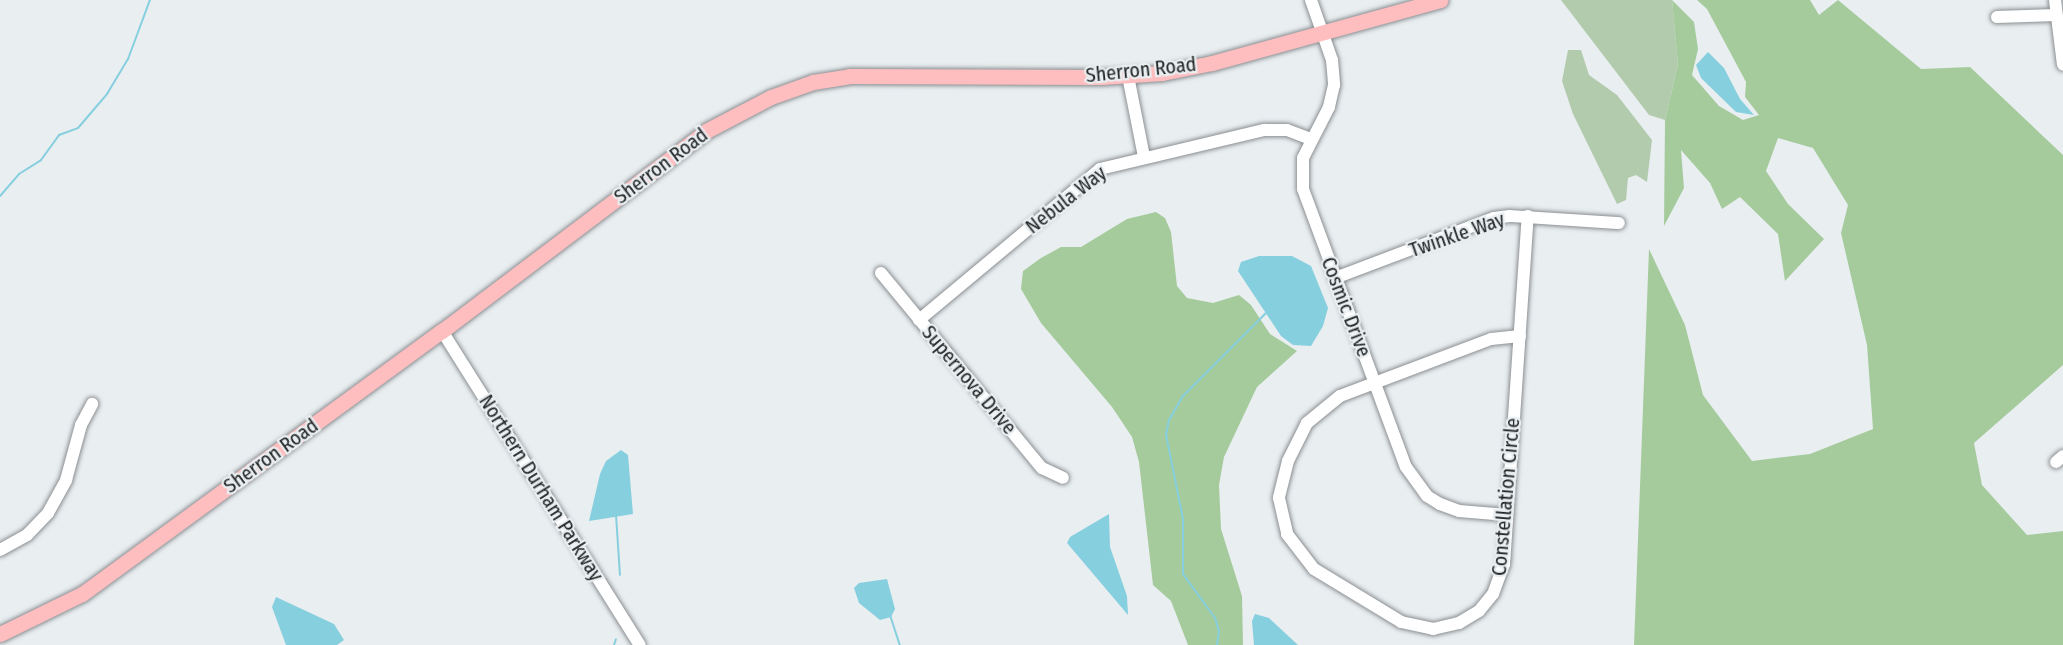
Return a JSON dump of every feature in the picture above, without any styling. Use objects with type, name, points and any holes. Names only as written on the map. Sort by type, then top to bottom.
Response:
[{"type":"main road","name":"Sherron Road","points":[[0,634],[82,594],[442,331],[706,131],[791,89],[839,77],[887,74],[1128,76],[1194,67],[1440,0]]},
{"type":"street","name":"Cosmic Drive","points":[[1311,0],[1323,33],[1334,85],[1329,107],[1310,139],[1301,174],[1303,189],[1374,383],[1406,467],[1427,496],[1459,511],[1507,515]]},
{"type":"street","points":[[2055,0],[2063,65]]},
{"type":"street","points":[[1997,17],[2056,15]]},
{"type":"street","points":[[1128,76],[1144,157]]},
{"type":"street","name":"Nebula Way","points":[[919,320],[1093,174],[1144,157],[1264,130],[1287,130],[1310,139]]},
{"type":"street","name":"Twinkle Way","points":[[1335,278],[1494,218],[1528,216],[1618,223]]},
{"type":"street","name":"Constellation Circle","points":[[1520,336],[1491,339],[1340,396],[1320,409],[1307,423],[1281,481],[1282,520],[1299,554],[1314,569],[1401,622],[1433,629],[1459,623],[1479,610],[1501,580],[1507,515],[1520,336],[1528,216]]},
{"type":"street","name":"Supernova Drive","points":[[881,273],[1042,468],[1063,478]]},
{"type":"street","name":"Northern Durham Parkway","points":[[442,331],[640,645]]},
{"type":"street","points":[[0,550],[27,535],[48,513],[66,480],[81,425],[92,404]]},
{"type":"green space","points":[[1561,0],[1672,0],[1678,64],[1665,120],[1649,115]]},
{"type":"green space","points":[[1672,0],[1694,22],[1698,49],[1692,75],[1719,106],[1743,120],[1759,115],[1745,97],[1746,82],[1707,9],[1697,0],[1810,0],[1819,15],[1838,0],[1921,69],[1970,67],[2063,155],[2063,365],[1974,443],[1982,485],[2027,535],[2063,531],[2063,645],[1634,645],[1649,249],[1685,325],[1703,395],[1752,461],[1810,454],[1873,429],[1867,345],[1841,233],[1848,205],[1813,148],[1778,138],[1766,171],[1788,204],[1824,239],[1785,281],[1778,234],[1740,197],[1722,209],[1710,183],[1681,150],[1684,188],[1664,226],[1665,120],[1678,64]]},
{"type":"green space","points":[[1568,50],[1581,50],[1589,75],[1617,95],[1652,140],[1647,182],[1636,175],[1628,178],[1626,200],[1617,204],[1573,114],[1562,81]]},
{"type":"green space","points":[[1156,212],[1165,218],[1171,232],[1177,286],[1187,298],[1213,303],[1239,295],[1251,305],[1270,334],[1297,351],[1257,387],[1224,457],[1219,485],[1221,529],[1242,596],[1243,645],[1188,645],[1171,601],[1153,585],[1139,462],[1132,437],[1112,407],[1041,323],[1021,289],[1023,271],[1041,258],[1061,247],[1081,247],[1127,219]]},
{"type":"water","points":[[1708,52],[1724,68],[1740,99],[1754,115],[1736,112],[1701,78],[1696,65]]},
{"type":"water","points":[[1259,256],[1292,256],[1311,266],[1328,308],[1323,326],[1311,346],[1293,345],[1281,336],[1238,271],[1241,262]]},
{"type":"water","points":[[621,450],[628,455],[633,514],[589,521],[600,474],[606,461]]},
{"type":"water","points":[[1109,514],[1110,547],[1127,596],[1128,615],[1067,543],[1070,537]]},
{"type":"water","points":[[887,579],[895,609],[891,617],[880,620],[859,603],[854,588],[859,583]]},
{"type":"water","points":[[276,597],[334,624],[344,640],[337,645],[286,645],[272,607]]},
{"type":"water","points":[[1255,614],[1269,618],[1298,645],[1254,645],[1252,621]]},
{"type":"waterway","points":[[0,196],[19,174],[41,160],[59,135],[78,128],[107,94],[128,59],[150,0]]},
{"type":"waterway","points":[[1217,645],[1219,631],[1215,618],[1183,574],[1183,519],[1166,435],[1169,420],[1183,396],[1266,313]]},
{"type":"waterway","points":[[616,515],[620,575]]},
{"type":"waterway","points":[[890,615],[900,645]]},
{"type":"waterway","points":[[614,645],[616,639]]}]
